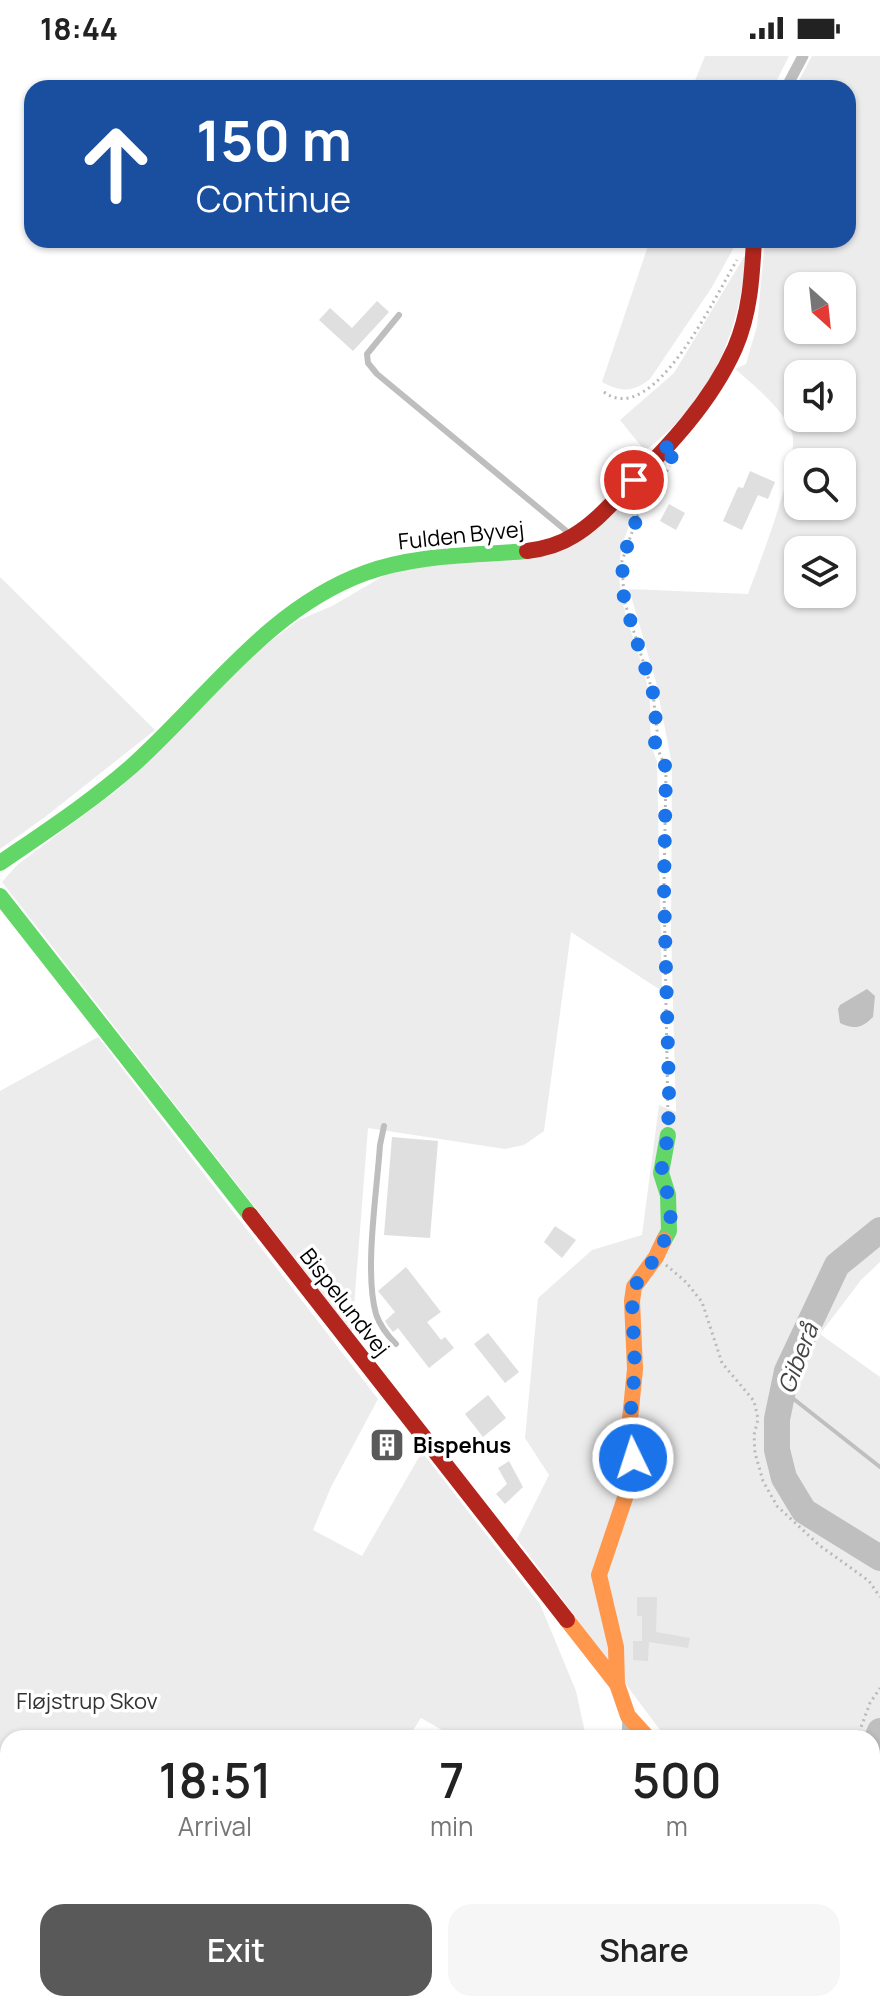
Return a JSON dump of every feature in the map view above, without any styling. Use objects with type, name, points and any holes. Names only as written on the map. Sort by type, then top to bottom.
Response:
[{"type":"street","points":[[790,80],[803,56]]},
{"type":"street","name":"Fulden Byvej","points":[[0,863],[134,765],[254,643],[299,608],[338,584],[367,571],[419,557],[553,546],[573,537],[596,519],[673,441],[707,401],[738,339],[751,291],[754,248]]},
{"type":"street","name":"Bispelundvej","points":[[0,896],[617,1684],[628,1716],[641,1730]]},
{"type":"street","points":[[617,1684],[616,1647],[599,1575],[629,1486],[633,1458],[630,1419],[635,1369],[634,1287],[656,1257],[671,1221],[661,1173],[668,1135]]},
{"type":"street","points":[[627,1730],[628,1716]]},
{"type":"lane","points":[[399,315],[367,354],[368,363],[377,374],[573,537]]},
{"type":"lane","points":[[384,1126],[380,1145],[371,1287],[376,1314],[383,1329],[396,1344]]},
{"type":"path","points":[[604,392],[616,400],[629,399],[645,392],[672,367],[742,253]]},
{"type":"path","points":[[668,1135],[664,888],[666,768],[655,743],[657,731],[653,693],[624,600],[622,561],[638,515],[671,462],[673,441]]},
{"type":"path","points":[[656,1257],[686,1282],[702,1302],[722,1363],[754,1401],[758,1419],[754,1435],[755,1453],[763,1481],[777,1506],[819,1545],[869,1581],[880,1597]]},
{"type":"path","points":[[860,1730],[870,1703],[880,1688]]},
{"type":"green space","points":[[705,56],[789,56],[777,80],[695,80]]},
{"type":"green space","points":[[812,56],[880,56],[880,1262],[861,1280],[820,1334],[880,1377],[880,1730],[660,1730],[517,1539],[549,1475],[525,1438],[538,1298],[592,1250],[642,1235],[659,1105],[676,1112],[671,931],[672,765],[656,682],[629,589],[748,594],[784,488],[784,520],[856,520],[856,448],[793,448],[792,432],[856,432],[856,360],[784,360],[784,418],[768,398],[735,369],[746,364],[757,326],[764,248],[856,248],[856,80],[799,80]]},
{"type":"green space","points":[[647,248],[734,248],[712,287],[650,379],[632,389],[615,388],[602,382]]},
{"type":"green space","points":[[747,252],[735,319],[709,381],[673,426],[645,451],[620,420],[674,373]]},
{"type":"green space","points":[[668,456],[662,475],[631,521],[621,553],[619,574],[626,614],[649,694],[651,736],[657,761],[662,991],[571,932],[544,1131],[524,1145],[505,1149],[368,1128],[352,1332],[2,882],[17,865],[120,788],[259,650],[299,620],[332,606],[387,574],[421,565],[565,549],[595,531]]},
{"type":"green space","points":[[0,577],[155,730],[0,849]]},
{"type":"green space","name":"Fløjstrup Skov","points":[[98,1037],[378,1399],[331,1487],[313,1530],[362,1556],[422,1452],[540,1604],[576,1691],[584,1730],[442,1730],[421,1718],[413,1730],[0,1730],[0,1091]]},
{"type":"shaded area","points":[[867,989],[875,996],[873,1017],[858,1027],[840,1023],[840,1005]]},
{"type":"building","points":[[377,301],[389,312],[353,351],[319,320],[330,308],[352,328]]},
{"type":"building","points":[[750,471],[775,482],[768,499],[758,495],[742,530],[723,521],[738,487],[743,488]]},
{"type":"building","points":[[669,504],[685,513],[676,530],[660,521]]},
{"type":"building","points":[[392,1137],[438,1141],[430,1238],[384,1235]]},
{"type":"building","points":[[555,1226],[576,1240],[562,1258],[544,1242]]},
{"type":"building","points":[[406,1267],[441,1312],[427,1322],[441,1340],[445,1337],[454,1348],[429,1368],[398,1328],[393,1332],[385,1321],[395,1312],[378,1291]]},
{"type":"building","points":[[488,1333],[519,1372],[505,1383],[474,1344]]},
{"type":"building","points":[[488,1395],[506,1418],[483,1437],[465,1414]]},
{"type":"building","name":"Bispehus","points":[[387,1432],[400,1447],[387,1458],[374,1442]]},
{"type":"building","points":[[509,1461],[523,1487],[505,1504],[496,1494],[507,1484],[498,1468]]},
{"type":"building","points":[[637,1597],[657,1597],[656,1632],[690,1638],[688,1648],[649,1642],[648,1661],[633,1660],[633,1641],[642,1641],[642,1616],[637,1616]]},
{"type":"waterway","name":"Giberå","points":[[880,1230],[837,1265],[787,1371],[777,1419],[777,1450],[784,1478],[804,1511],[880,1558]]},
{"type":"waterway","points":[[781,1389],[880,1467]]},
{"type":"traffic: fast","points":[[0,863],[132,766],[268,632],[330,589],[365,573],[405,562],[527,551]]},
{"type":"traffic: fast","points":[[0,896],[250,1215]]},
{"type":"traffic: fast","points":[[664,1240],[669,1231],[668,1195],[661,1173],[668,1135]]},
{"type":"traffic: slow","points":[[617,1684],[616,1647],[599,1575],[629,1486],[633,1458],[630,1419],[635,1369],[634,1287],[656,1257],[664,1240]]},
{"type":"traffic: slow","points":[[567,1620],[617,1684],[628,1716],[641,1730]]},
{"type":"traffic: jam","points":[[527,551],[562,542],[588,526],[658,456],[701,405],[725,368],[740,335],[749,295],[753,248]]},
{"type":"traffic: jam","points":[[250,1215],[567,1620]]},
{"type":"place","name":"Bispehus","points":[[387,1445]]},
{"type":"route","points":[[633,1458],[630,1419],[635,1369],[634,1287],[656,1257],[671,1221],[661,1173],[668,1135],[669,1092],[664,888],[666,768],[655,743],[657,731],[653,693],[624,600],[622,561],[638,515],[666,474],[671,462],[673,441],[634,480]]}]
